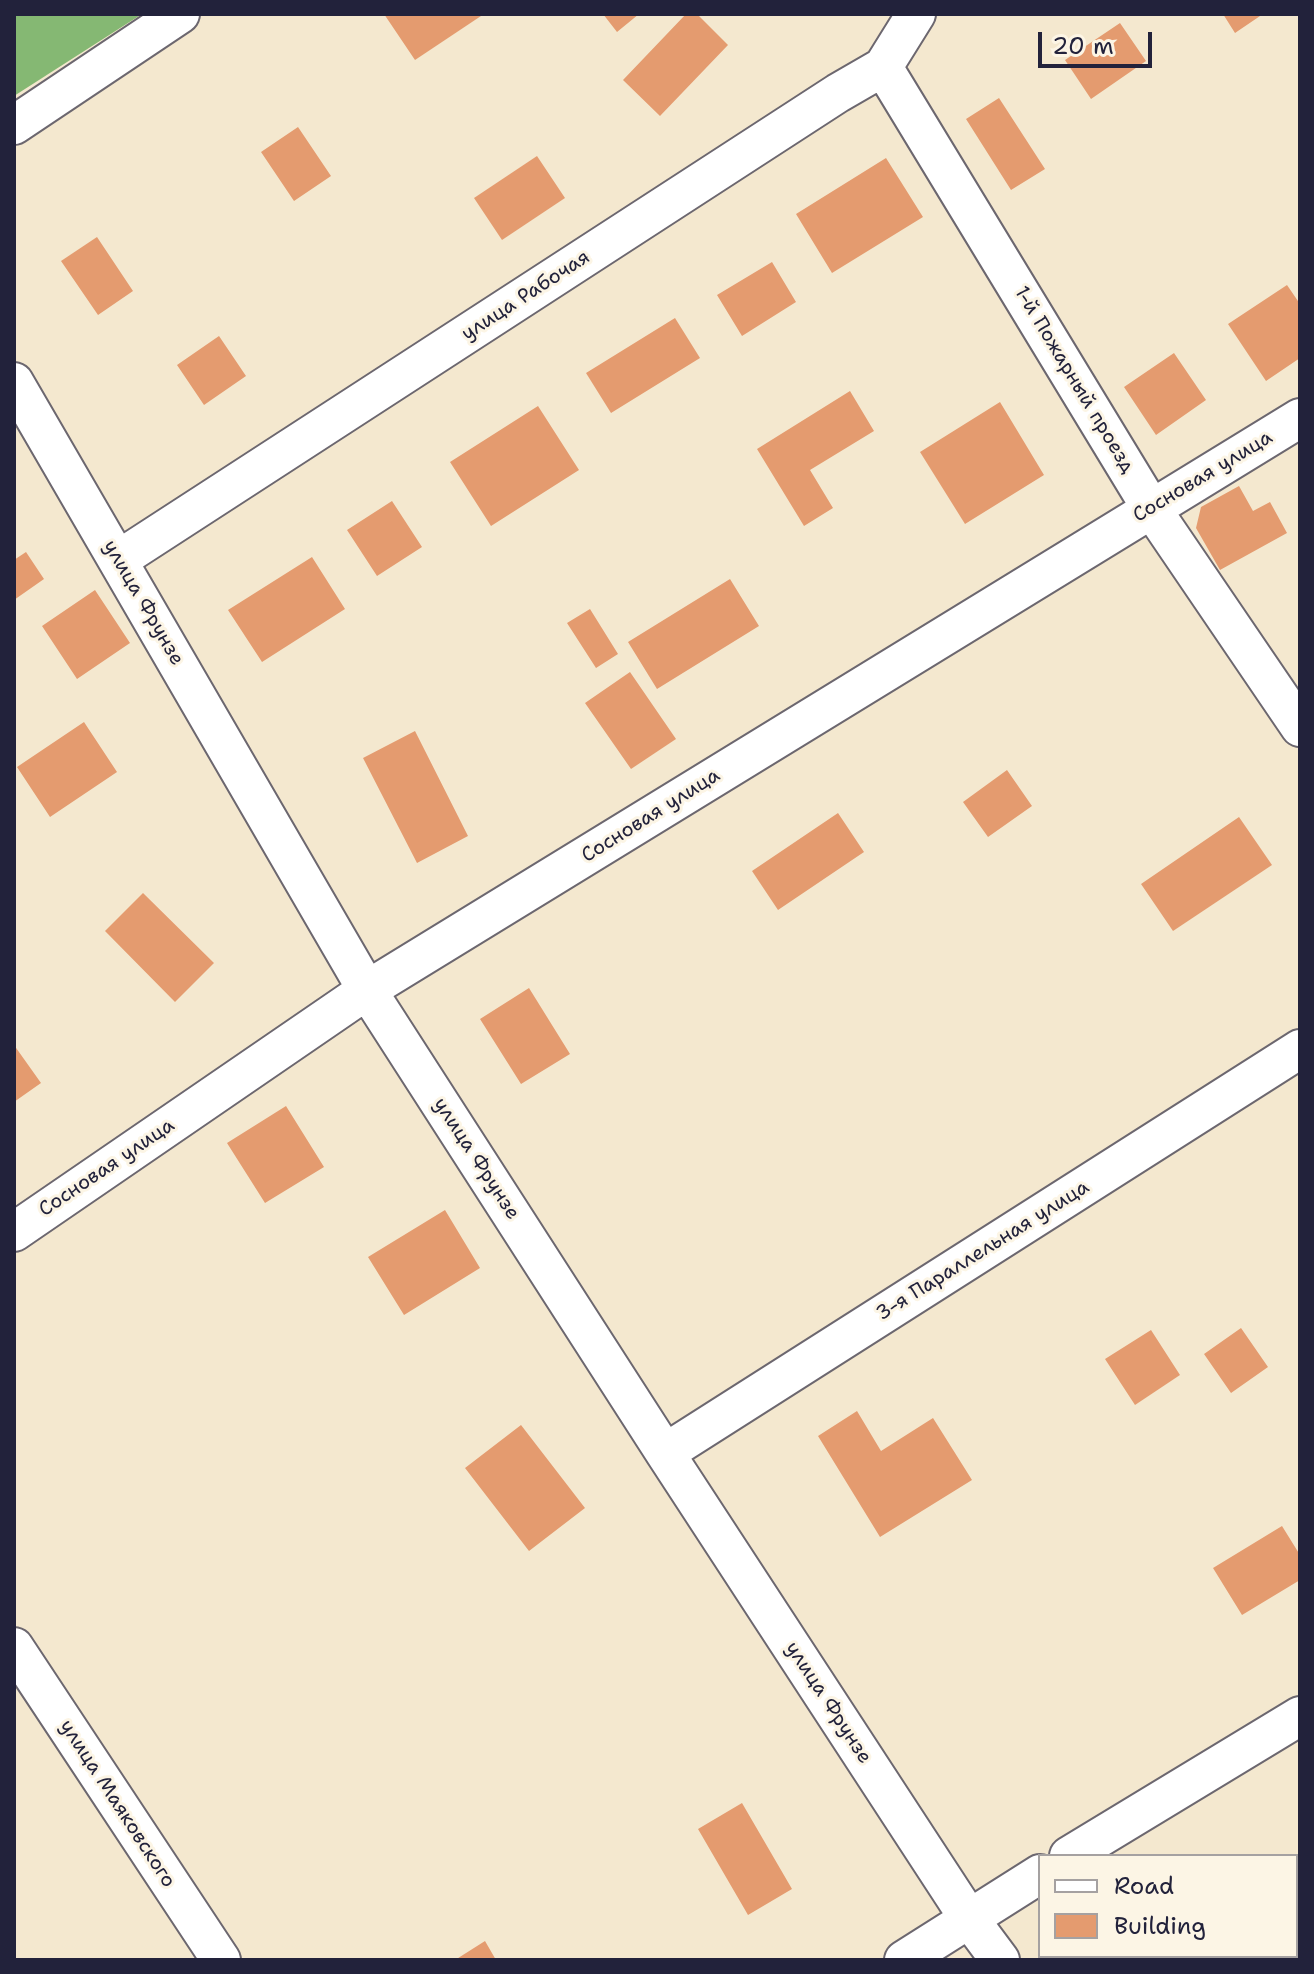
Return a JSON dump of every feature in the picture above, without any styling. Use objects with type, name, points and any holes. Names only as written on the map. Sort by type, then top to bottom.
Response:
[{"type":"street","points":[[14,125],[180,14]]},
{"type":"street","name":"улица Рабочая","points":[[118,560],[838,93],[883,67],[916,14]]},
{"type":"street","name":"1-й Пожарный проезд","points":[[883,67],[1151,508],[1300,727]]},
{"type":"street","name":"улица Фрунзе","points":[[14,382],[367,990],[665,1453],[968,1917],[1000,1960]]},
{"type":"street","name":"Сосновая улица","points":[[14,1232],[367,990],[1300,418]]},
{"type":"street","name":"3-я Параллельная улица","points":[[665,1453],[1300,1049]]},
{"type":"street","name":"улица Маяковского","points":[[14,1647],[221,1960]]},
{"type":"street","points":[[1072,1854],[1300,1716]]},
{"type":"street","points":[[904,1960],[1038,1875]]},
{"type":"green space","points":[[14,14],[142,14],[14,96]]},
{"type":"building","points":[[384,14],[484,14],[415,60]]},
{"type":"building","points":[[603,14],[639,14],[617,32]]},
{"type":"building","points":[[686,14],[697,14],[728,45],[660,116],[623,80]]},
{"type":"building","points":[[1223,14],[1263,14],[1235,33]]},
{"type":"building","points":[[1120,23],[1146,61],[1091,99],[1065,60]]},
{"type":"building","points":[[999,98],[1045,169],[1011,190],[966,119]]},
{"type":"building","points":[[298,127],[331,176],[294,201],[261,152]]},
{"type":"building","points":[[537,156],[565,198],[502,240],[474,198]]},
{"type":"building","points":[[886,158],[923,217],[832,273],[796,214]]},
{"type":"building","points":[[97,237],[133,291],[98,315],[61,261]]},
{"type":"building","points":[[772,262],[796,302],[742,336],[717,295]]},
{"type":"building","points":[[1287,285],[1300,304],[1300,358],[1266,381],[1228,324]]},
{"type":"building","points":[[675,318],[700,358],[611,413],[586,373]]},
{"type":"building","points":[[219,336],[246,376],[204,405],[177,365]]},
{"type":"building","points":[[1174,353],[1206,400],[1156,435],[1124,387]]},
{"type":"building","points":[[850,391],[874,431],[810,470],[833,508],[804,526],[757,449]]},
{"type":"building","points":[[1000,402],[1044,475],[965,524],[920,452]]},
{"type":"building","points":[[538,406],[579,470],[491,526],[450,462]]},
{"type":"building","points":[[1239,486],[1253,511],[1270,502],[1287,533],[1220,570],[1196,528],[1201,507]]},
{"type":"building","points":[[392,501],[422,547],[377,576],[347,530]]},
{"type":"building","points":[[26,552],[44,579],[14,600],[14,560]]},
{"type":"building","points":[[312,557],[345,609],[262,662],[228,610]]},
{"type":"building","points":[[730,579],[759,626],[657,689],[628,642]]},
{"type":"building","points":[[95,590],[130,643],[77,679],[42,626]]},
{"type":"building","points":[[590,609],[618,654],[596,668],[567,623]]},
{"type":"building","points":[[630,672],[676,739],[631,769],[585,703]]},
{"type":"building","points":[[84,722],[117,772],[50,817],[17,767]]},
{"type":"building","points":[[415,731],[468,836],[417,863],[363,758]]},
{"type":"building","points":[[1007,770],[1032,806],[988,837],[963,802]]},
{"type":"building","points":[[838,813],[864,852],[778,910],[752,871]]},
{"type":"building","points":[[1239,817],[1272,865],[1173,931],[1141,884]]},
{"type":"building","points":[[143,893],[214,963],[175,1002],[105,931]]},
{"type":"building","points":[[529,988],[570,1054],[521,1084],[480,1019]]},
{"type":"building","points":[[14,1045],[41,1083],[14,1102]]},
{"type":"building","points":[[286,1106],[324,1167],[265,1203],[227,1143]]},
{"type":"building","points":[[445,1210],[480,1268],[404,1315],[368,1257]]},
{"type":"building","points":[[1241,1328],[1268,1367],[1231,1393],[1204,1354]]},
{"type":"building","points":[[1151,1330],[1180,1375],[1135,1405],[1105,1359]]},
{"type":"building","points":[[857,1411],[881,1451],[933,1418],[972,1480],[880,1537],[818,1436]]},
{"type":"building","points":[[521,1425],[585,1508],[529,1551],[465,1468]]},
{"type":"building","points":[[1282,1526],[1300,1555],[1300,1580],[1242,1615],[1213,1568]]},
{"type":"building","points":[[742,1803],[792,1889],[748,1915],[698,1829]]},
{"type":"building","points":[[485,1941],[496,1960],[455,1960]]}]
